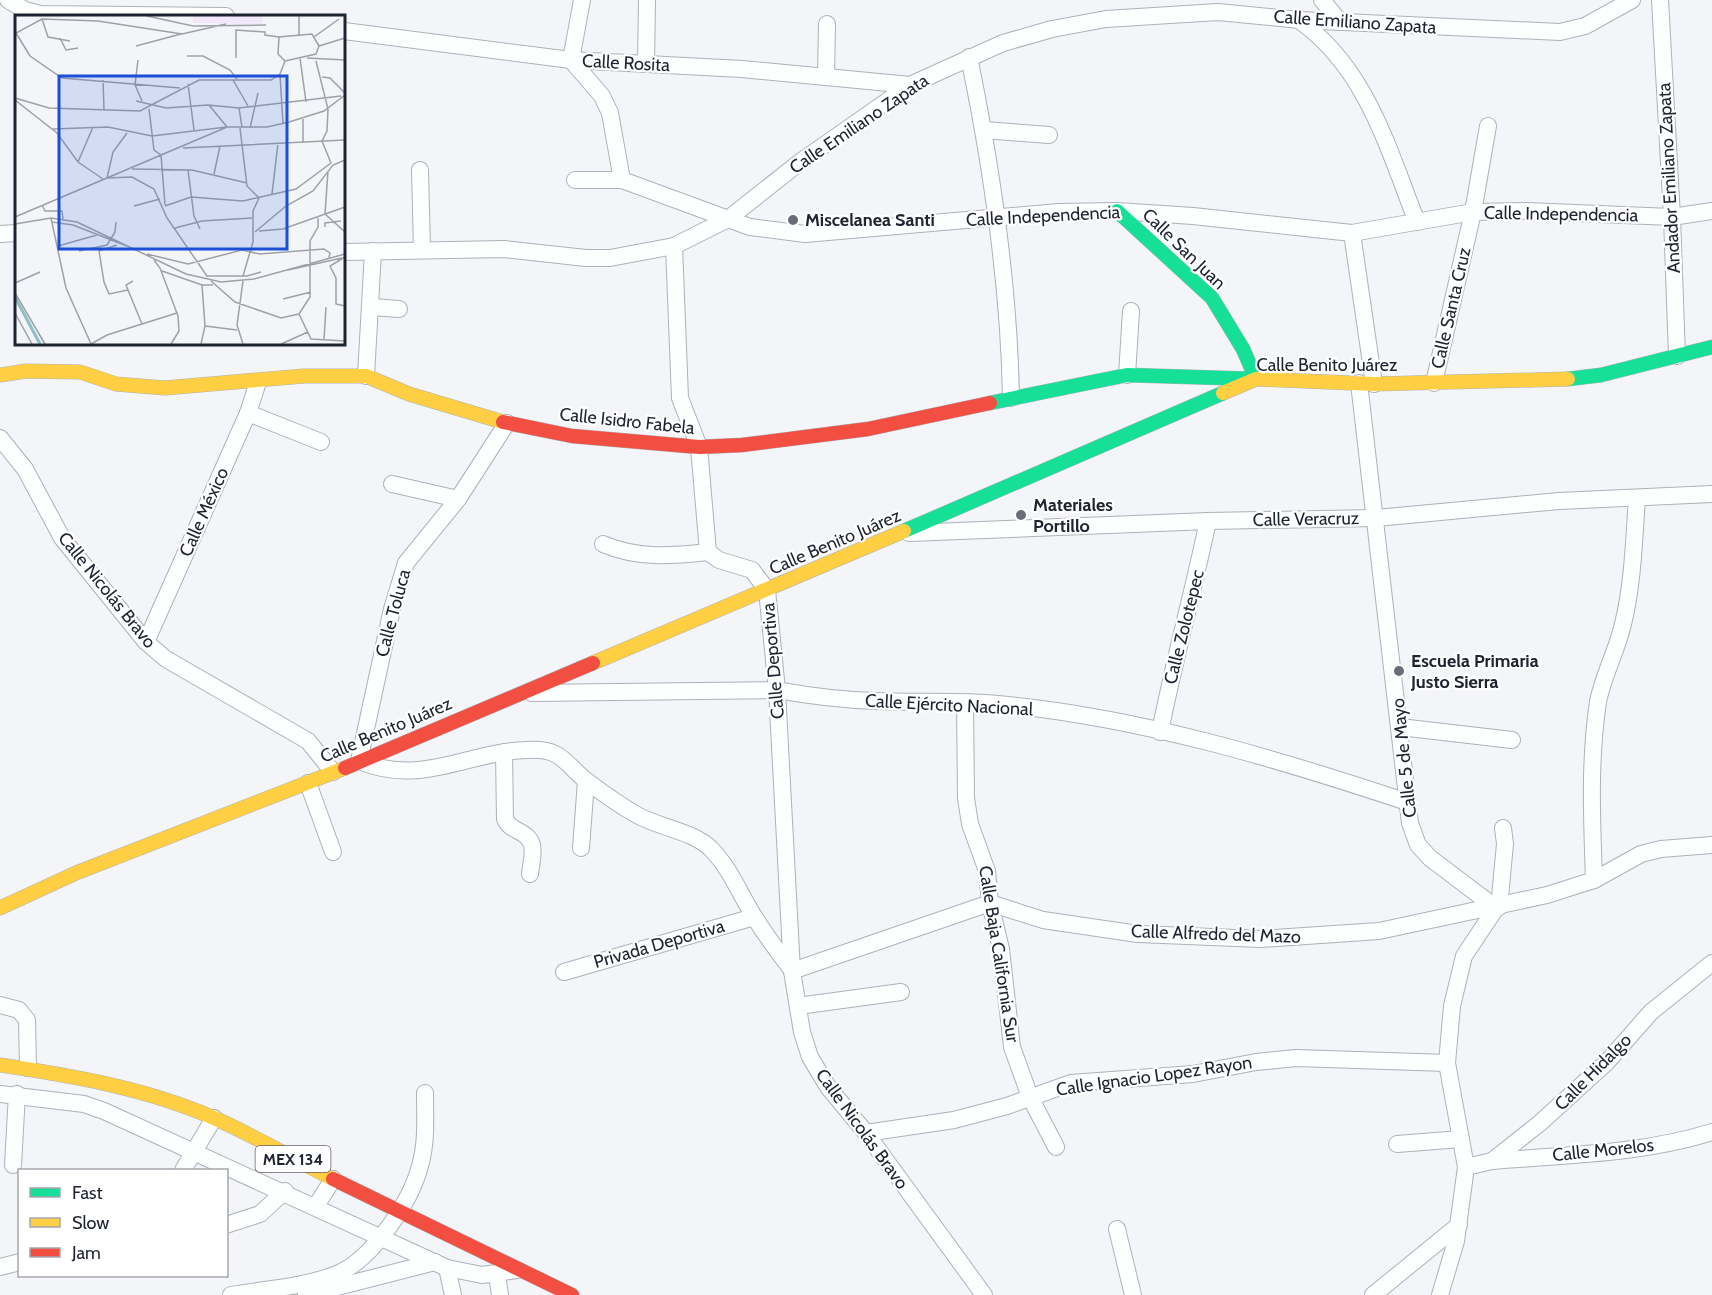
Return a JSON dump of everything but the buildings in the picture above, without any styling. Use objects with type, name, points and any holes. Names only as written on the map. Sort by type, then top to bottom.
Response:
[{"type":"main road","name":"Calle San Juan","points":[[1117,211],[1212,298],[1243,349],[1256,379]]},
{"type":"main road","name":"Calle Benito Juárez","points":[[0,908],[76,873],[308,783],[516,693],[767,590],[1256,379],[1366,383],[1559,380],[1601,375],[1712,347]]},
{"type":"main road","name":"Calle Isidro Fabela","points":[[0,375],[26,371],[80,372],[116,384],[165,388],[258,382],[304,376],[366,376],[409,394],[507,423],[572,436],[699,447],[742,445],[868,429],[1127,375],[1256,379]]},
{"type":"main road","name":"MEX 134","points":[[0,1065],[90,1079],[138,1091],[214,1118],[398,1212],[572,1295]]},
{"type":"street","points":[[8,0],[25,10],[40,14],[206,15]]},
{"type":"street","points":[[575,180],[622,180],[610,113],[602,96],[571,60],[582,0]]},
{"type":"street","points":[[646,64],[647,0]]},
{"type":"street","points":[[1322,0],[1340,22]]},
{"type":"street","name":"Calle Emiliano Zapata","points":[[345,252],[504,249],[586,258],[610,258],[674,246],[728,219],[800,162],[910,85],[969,57],[1042,32],[1106,19],[1218,12],[1300,20],[1560,33],[1585,26],[1632,0]]},
{"type":"street","name":"Andador Emiliano Zapata","points":[[1660,0],[1677,356]]},
{"type":"street","points":[[1300,20],[1319,34],[1331,48],[1369,101],[1417,222]]},
{"type":"street","points":[[826,76],[827,24]]},
{"type":"street","name":"Calle Rosita","points":[[345,31],[571,60],[826,76],[910,85]]},
{"type":"street","points":[[969,57],[984,130],[997,217],[1010,337],[1011,398]]},
{"type":"street","name":"Calle Santa Cruz","points":[[1434,383],[1473,212],[1488,126]]},
{"type":"street","points":[[984,130],[1049,135]]},
{"type":"street","points":[[420,170],[422,250]]},
{"type":"street","name":"Calle Independencia","points":[[622,180],[750,227],[805,234],[997,217],[1117,211],[1193,216],[1352,233],[1473,212],[1526,211],[1672,217],[1712,211]]},
{"type":"street","points":[[0,234],[15,233]]},
{"type":"street","points":[[1352,233],[1366,383]]},
{"type":"street","points":[[603,544],[640,555],[667,556],[708,552],[699,447],[688,425],[680,398],[674,246]]},
{"type":"street","points":[[366,376],[372,307],[373,251]]},
{"type":"street","points":[[372,307],[399,309]]},
{"type":"street","points":[[1127,375],[1131,312]]},
{"type":"street","name":"Calle México","points":[[146,642],[248,413],[258,382]]},
{"type":"street","name":"Calle 5 de Mayo","points":[[1366,383],[1376,518],[1410,823],[1418,845],[1451,876],[1497,907]]},
{"type":"street","points":[[248,413],[321,442]]},
{"type":"street","name":"Calle Toluca","points":[[358,761],[392,609],[406,562],[458,499],[507,423]]},
{"type":"street","name":"Calle Nicolás Bravo","points":[[0,438],[25,469],[62,538],[146,642],[166,659],[308,741],[333,772]]},
{"type":"street","points":[[392,484],[458,499]]},
{"type":"street","name":"Calle Veracruz","points":[[899,534],[1209,521],[1376,518],[1559,501],[1712,494]]},
{"type":"street","points":[[1594,880],[1591,806],[1598,701],[1608,665],[1623,627],[1628,603],[1637,498]]},
{"type":"street","name":"Calle Zolotepec","points":[[1160,732],[1176,651],[1188,617],[1209,521]]},
{"type":"street","name":"Calle Deportiva","points":[[708,552],[719,560],[752,570],[767,590],[777,690],[792,971]]},
{"type":"street","name":"Calle Ejército Nacional","points":[[516,693],[777,690],[811,696],[876,701],[997,704],[1092,717],[1160,732],[1328,776],[1407,802]]},
{"type":"street","name":"Calle Baja California Sur","points":[[965,703],[966,798],[969,824],[987,871],[990,903],[1001,949],[1012,1047],[1030,1097],[1056,1147]]},
{"type":"street","points":[[1400,727],[1512,740]]},
{"type":"street","name":"Calle Nicolás Bravo","points":[[358,761],[379,769],[408,771],[450,766],[504,752],[550,751],[565,759],[586,781],[639,816],[710,847],[725,866],[754,917],[792,971],[810,1057],[828,1087],[866,1132],[979,1294]]},
{"type":"street","points":[[504,752],[505,819],[510,826],[528,837],[533,846],[530,874]]},
{"type":"street","points":[[581,848],[586,781]]},
{"type":"street","points":[[308,783],[333,852]]},
{"type":"street","points":[[1440,1295],[1449,1273],[1459,1225],[1466,1167],[1447,1063],[1452,1005],[1464,956],[1497,907],[1505,844],[1503,828]]},
{"type":"street","name":"Calle Alfredo del Mazo","points":[[990,903],[1043,920],[1116,931],[1261,939],[1379,931],[1497,907],[1594,880],[1641,854],[1661,849],[1712,845]]},
{"type":"street","points":[[792,971],[990,903]]},
{"type":"street","name":"Privada Deportiva","points":[[564,972],[754,917]]},
{"type":"street","name":"Calle Hidalgo","points":[[1466,1167],[1492,1161],[1575,1093],[1651,1012],[1712,963]]},
{"type":"street","points":[[798,1006],[902,992]]},
{"type":"street","points":[[0,1005],[19,1010],[27,1020],[28,1068]]},
{"type":"street","name":"Calle Ignacio Lopez Rayon","points":[[866,1132],[954,1120],[1071,1083],[1193,1074],[1256,1062],[1296,1058],[1447,1063]]},
{"type":"street","points":[[231,1295],[303,1283],[341,1272],[382,1236],[398,1212],[420,1167],[424,1139],[425,1093]]},
{"type":"street","points":[[0,1094],[17,1094],[84,1104],[104,1111],[194,1153],[285,1191],[441,1265],[482,1275],[497,1275],[517,1270]]},
{"type":"street","points":[[13,1165],[17,1094]]},
{"type":"street","points":[[184,1169],[214,1118]]},
{"type":"street","name":"Calle Morelos","points":[[1492,1161],[1623,1150],[1681,1142],[1712,1132]]},
{"type":"street","points":[[1396,1144],[1461,1139]]},
{"type":"street","points":[[316,1206],[333,1179]]},
{"type":"street","points":[[228,1224],[260,1214],[285,1191]]},
{"type":"street","points":[[1373,1295],[1459,1225]]},
{"type":"street","points":[[1117,1229],[1133,1295]]},
{"type":"street","points":[[0,1267],[18,1262]]},
{"type":"street","points":[[306,1295],[441,1265]]},
{"type":"street","points":[[441,1265],[453,1295]]},
{"type":"street","points":[[497,1275],[500,1295]]},
{"type":"traffic: fast","points":[[990,403],[1127,375],[1256,379],[1243,349],[1212,298],[1117,211]]},
{"type":"traffic: fast","points":[[1568,379],[1601,375],[1712,347]]},
{"type":"traffic: fast","points":[[904,531],[1223,393]]},
{"type":"traffic: slow","points":[[0,375],[26,371],[80,372],[116,384],[165,388],[304,376],[366,376],[409,394],[503,422]]},
{"type":"traffic: slow","points":[[1223,393],[1256,379],[1374,384],[1568,379]]},
{"type":"traffic: slow","points":[[593,663],[904,531]]},
{"type":"traffic: slow","points":[[0,908],[76,873],[345,768]]},
{"type":"traffic: slow","points":[[0,1065],[108,1084],[162,1099],[244,1132],[333,1179]]},
{"type":"traffic: jam","points":[[503,422],[572,436],[699,447],[742,445],[868,429],[990,403]]},
{"type":"traffic: jam","points":[[345,768],[593,663]]},
{"type":"traffic: jam","points":[[333,1179],[572,1295]]},
{"type":"place","name":"Miscelanea Santi","points":[[793,220]]},
{"type":"place","name":"Materiales Portillo","points":[[1021,515]]},
{"type":"place","name":"Escuela Primaria Justo Sierra","points":[[1399,671]]}]
